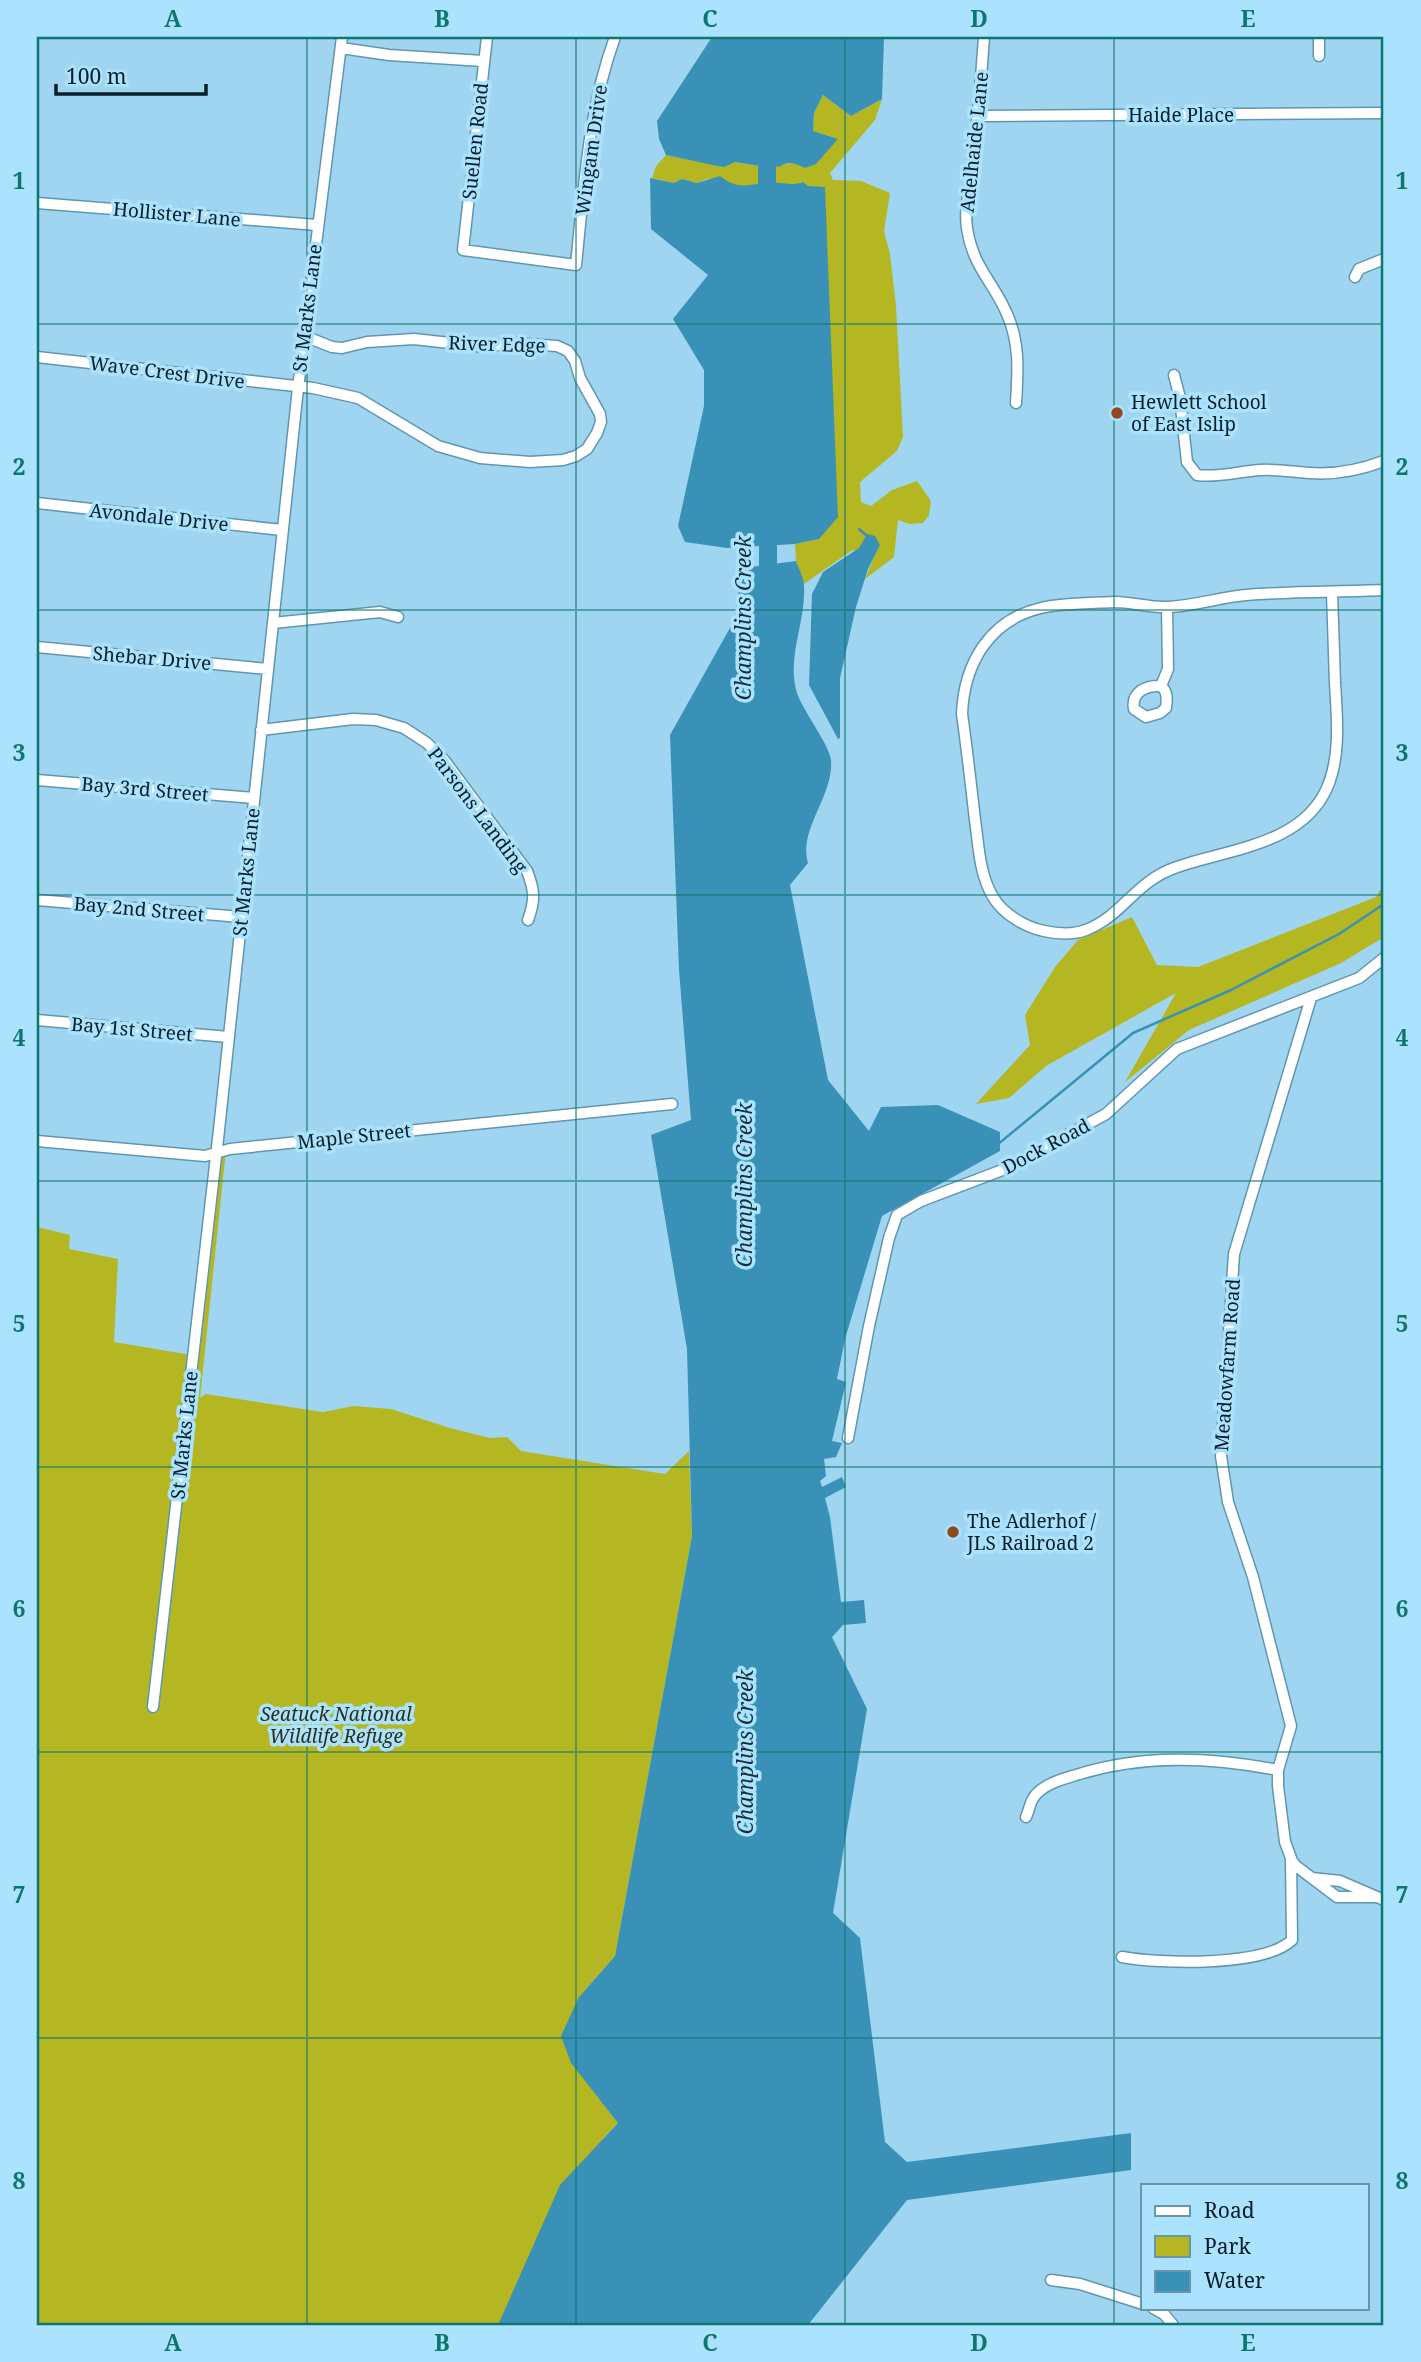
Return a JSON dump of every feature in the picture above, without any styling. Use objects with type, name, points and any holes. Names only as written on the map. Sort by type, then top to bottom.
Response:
[{"type":"street","points":[[483,61],[487,37]]},
{"type":"street","name":"Wingam Drive","points":[[576,265],[593,113],[615,37]]},
{"type":"street","name":"Adelhaide Lane","points":[[984,37],[966,225],[977,264],[1007,312],[1015,336],[1018,356],[1016,403]]},
{"type":"street","points":[[1319,37],[1319,56]]},
{"type":"street","name":"Suellen Road","points":[[342,42],[389,55],[483,61],[463,250],[576,265]]},
{"type":"street","name":"St Marks Lane","points":[[153,1707],[298,388],[342,42]]},
{"type":"street","name":"Haide Place","points":[[978,116],[1384,113]]},
{"type":"street","name":"Hollister Lane","points":[[37,203],[317,225]]},
{"type":"street","points":[[1355,277],[1359,269],[1384,259]]},
{"type":"street","name":"River Edge","points":[[298,388],[313,388],[358,398],[438,446],[480,458],[530,463],[564,460],[587,449],[601,422],[600,414],[580,378],[575,361],[568,351],[557,346],[511,343],[486,347],[414,339],[367,342],[342,348],[304,336]]},
{"type":"street","name":"Wave Crest Drive","points":[[37,357],[298,388]]},
{"type":"street","points":[[1174,375],[1180,398],[1187,462],[1197,475],[1278,469],[1311,474],[1337,474],[1384,461]]},
{"type":"street","name":"Avondale Drive","points":[[37,503],[282,530]]},
{"type":"street","points":[[1332,593],[1337,731],[1334,764],[1326,789],[1300,823],[1281,835],[1155,876],[1138,888],[1105,921],[1083,931],[1061,934],[1036,929],[1014,919],[994,899],[981,872],[962,714],[963,690],[974,659],[991,636],[1011,620],[1041,608],[1118,602],[1167,607],[1206,603],[1248,594],[1384,590]]},
{"type":"street","points":[[1161,686],[1168,669],[1167,607]]},
{"type":"street","points":[[273,623],[380,612],[398,617]]},
{"type":"street","name":"Shebar Drive","points":[[37,647],[268,669]]},
{"type":"street","name":"Parsons Landing","points":[[261,730],[353,719],[376,720],[404,728],[427,743],[444,760],[527,871],[534,889],[534,903],[527,920]]},
{"type":"street","name":"Bay 3rd Street","points":[[37,779],[254,798]]},
{"type":"street","name":"Bay 2nd Street","points":[[37,900],[241,918]]},
{"type":"street","name":"Dock Road","points":[[848,1438],[869,1325],[897,1215],[921,1200],[1005,1169],[1105,1114],[1177,1049],[1359,978],[1384,958]]},
{"type":"street","name":"Meadowfarm Road","points":[[1122,1957],[1168,1963],[1252,1956],[1274,1952],[1292,1940],[1291,1858],[1285,1842],[1278,1770],[1291,1726],[1252,1577],[1228,1502],[1220,1457],[1234,1254],[1311,998]]},
{"type":"street","name":"Bay 1st Street","points":[[37,1020],[228,1037]]},
{"type":"street","name":"Maple Street","points":[[37,1141],[205,1156],[230,1149],[673,1104]]},
{"type":"street","points":[[1026,1817],[1034,1797],[1043,1789],[1060,1780],[1108,1765],[1178,1758],[1278,1770]]},
{"type":"street","points":[[1291,1858],[1296,1866],[1337,1897],[1380,1899]]},
{"type":"street","points":[[1311,1878],[1340,1881],[1380,1899]]},
{"type":"street","points":[[1051,2280],[1080,2284],[1141,2303]]},
{"type":"street","points":[[1157,2310],[1173,2325]]},
{"type":"green space","points":[[823,95],[851,116],[882,99],[875,120],[830,173],[833,180],[861,181],[890,193],[884,231],[890,254],[896,306],[903,437],[897,451],[860,482],[861,502],[871,506],[892,490],[917,481],[931,501],[929,515],[923,523],[910,524],[898,520],[894,557],[865,579],[879,545],[851,551],[804,584],[796,561],[795,544],[819,539],[808,186],[803,182],[791,186],[767,183],[748,188],[707,179],[697,183],[682,179],[674,183],[652,178],[656,166],[666,155],[724,167],[734,162],[759,166],[795,163],[805,168],[837,139],[813,131],[814,113]]},
{"type":"green space","points":[[1384,884],[1384,937],[1341,963],[1189,1030],[1125,1082],[1176,993],[1046,1066],[1009,1098],[976,1104],[1030,1045],[1025,1015],[1055,967],[1078,940],[1132,917],[1157,965],[1198,967],[1376,897]]},
{"type":"green space","name":"Seatuck National Wildlife Refuge","points":[[226,1150],[200,1398],[206,1394],[323,1412],[354,1406],[391,1409],[490,1438],[507,1437],[521,1451],[665,1474],[689,1451],[692,1536],[615,1956],[579,1997],[612,2115],[618,2123],[605,2136],[511,2325],[37,2325],[37,1227],[70,1235],[69,1249],[118,1259],[114,1342],[191,1355],[214,1158]]},
{"type":"water","points":[[712,37],[884,37],[882,99],[851,116],[823,95],[814,113],[813,131],[838,139],[816,164],[805,168],[792,163],[779,167],[735,162],[724,167],[666,155],[659,139],[657,121]]},
{"type":"water","points":[[720,176],[738,185],[803,182],[808,186],[825,187],[838,517],[819,539],[795,544],[727,548],[685,542],[678,526],[704,406],[704,370],[673,319],[708,275],[651,229],[650,178],[674,183],[682,179],[697,183]]},
{"type":"water","points":[[867,534],[875,536],[880,545],[868,569],[856,607],[840,678],[838,739],[809,685],[812,594],[823,572],[859,548]]},
{"type":"water","points":[[796,561],[803,580],[804,600],[795,653],[794,680],[800,700],[826,745],[831,760],[827,787],[808,838],[808,863],[790,885],[828,1080],[869,1131],[881,1107],[938,1105],[1000,1132],[1000,1151],[882,1216],[845,1339],[837,1379],[846,1382],[832,1441],[842,1443],[836,1457],[824,1459],[826,1476],[820,1481],[822,1487],[842,1477],[846,1487],[825,1498],[841,1602],[864,1600],[866,1623],[843,1625],[832,1637],[867,1709],[833,1913],[860,1938],[885,2142],[907,2162],[1131,2133],[1131,2170],[907,2200],[808,2325],[498,2325],[560,2185],[618,2123],[571,2063],[561,2036],[579,1997],[615,1956],[692,1536],[687,1349],[651,1135],[691,1120],[679,970],[670,735],[735,619],[742,568]]},
{"type":"waterway","name":"Champlins Creek","points":[[767,141],[767,204]]},
{"type":"waterway","name":"Champlins Creek","points":[[768,523],[768,586]]},
{"type":"waterway","points":[[859,529],[866,535]]},
{"type":"waterway","points":[[997,1145],[1133,1033],[1231,990],[1339,934],[1384,904]]},
{"type":"place","name":"Hewlett School of East Islip","points":[[1117,413]]},
{"type":"place","name":"The Adlerhof / JLS Railroad 2","points":[[953,1532]]}]
